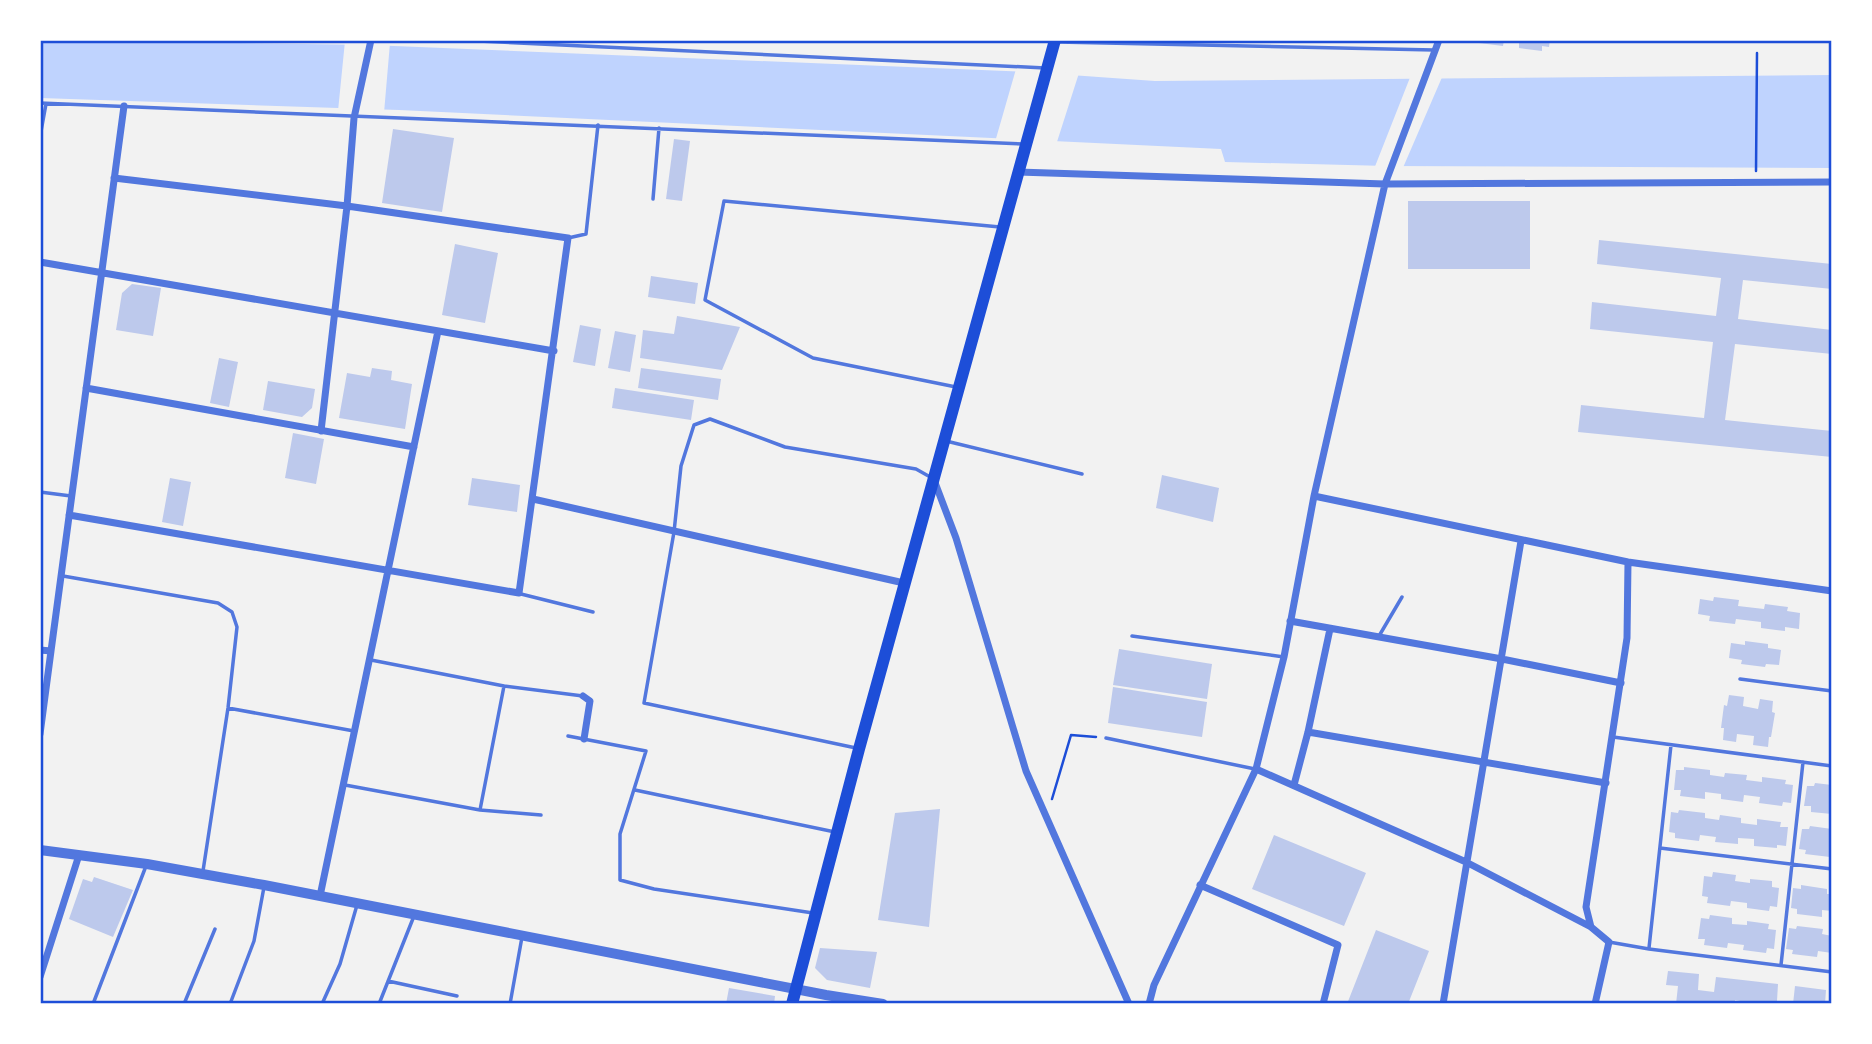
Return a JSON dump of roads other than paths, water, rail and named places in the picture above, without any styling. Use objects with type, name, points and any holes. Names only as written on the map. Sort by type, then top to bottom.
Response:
[{"type":"main road","points":[[792,1004],[904,583],[1055,41]]},
{"type":"street","points":[[321,430],[355,115],[371,40]]},
{"type":"street","points":[[1149,1004],[1154,985],[1256,769],[1284,657],[1314,496],[1385,184],[1439,40]]},
{"type":"street","points":[[40,734],[124,106]]},
{"type":"street","points":[[1018,172],[1385,184],[1832,182]]},
{"type":"street","points":[[69,514],[519,593],[554,351],[568,238],[347,206],[114,178]]},
{"type":"street","points":[[40,262],[554,351]]},
{"type":"street","points":[[320,896],[438,331]]},
{"type":"street","points":[[86,388],[414,447]]},
{"type":"street","points":[[934,479],[956,538],[1026,771],[1129,1004]]},
{"type":"street","points":[[1314,496],[1628,562],[1832,591]]},
{"type":"street","points":[[533,499],[904,583]]},
{"type":"street","points":[[1443,1004],[1521,541]]},
{"type":"street","points":[[1591,927],[1586,907],[1627,638],[1628,562]]},
{"type":"street","points":[[1290,621],[1621,683]]},
{"type":"street","points":[[1294,785],[1330,629]]},
{"type":"street","points":[[40,649],[51,651]]},
{"type":"street","points":[[583,696],[590,701],[584,739]]},
{"type":"street","points":[[1308,732],[1606,783]]},
{"type":"street","points":[[1256,769],[1466,862],[1591,927],[1609,942],[1595,1004]]},
{"type":"street","points":[[40,850],[147,864],[264,885],[883,1004]]},
{"type":"street","points":[[40,977],[79,855]]},
{"type":"street","points":[[1200,885],[1338,945],[1323,1004]]},
{"type":"lane","points":[[458,40],[1047,70]]},
{"type":"lane","points":[[1055,41],[1437,50]]},
{"type":"lane","points":[[40,103],[1026,144]]},
{"type":"lane","points":[[40,136],[46,103]]},
{"type":"lane","points":[[568,238],[586,234],[598,125]]},
{"type":"lane","points":[[653,198],[659,128]]},
{"type":"lane","points":[[958,388],[813,358],[705,300],[724,201],[1002,228]]},
{"type":"lane","points":[[859,749],[643,703],[674,532],[681,466],[694,425],[710,419],[785,447],[916,469],[934,479]]},
{"type":"lane","points":[[944,440],[1082,474]]},
{"type":"lane","points":[[40,492],[71,496]]},
{"type":"lane","points":[[61,576],[218,603],[232,612],[237,627],[229,708],[202,875]]},
{"type":"lane","points":[[519,593],[593,612]]},
{"type":"lane","points":[[1379,636],[1402,597]]},
{"type":"lane","points":[[1132,636],[1284,657]]},
{"type":"lane","points":[[369,660],[503,686],[583,696]]},
{"type":"lane","points":[[1740,679],[1832,691]]},
{"type":"lane","points":[[480,810],[503,686]]},
{"type":"lane","points":[[229,708],[354,731]]},
{"type":"lane","points":[[568,737],[646,751],[620,834],[620,880],[654,889],[815,913]]},
{"type":"lane","points":[[1613,737],[1832,766]]},
{"type":"lane","points":[[1106,738],[1256,769]]},
{"type":"lane","points":[[1649,950],[1671,745]]},
{"type":"lane","points":[[1781,966],[1803,762]]},
{"type":"lane","points":[[343,784],[480,810],[541,816]]},
{"type":"lane","points":[[635,790],[837,832]]},
{"type":"lane","points":[[1660,848],[1832,869]]},
{"type":"lane","points":[[93,1004],[147,864]]},
{"type":"lane","points":[[230,1004],[254,941],[264,885]]},
{"type":"lane","points":[[322,1004],[340,964],[358,903]]},
{"type":"lane","points":[[379,1004],[415,914]]},
{"type":"lane","points":[[184,1004],[215,929]]},
{"type":"lane","points":[[510,1004],[523,935]]},
{"type":"lane","points":[[1609,942],[1649,950],[1832,972]]},
{"type":"lane","points":[[388,981],[457,996]]},
{"type":"water","points":[[40,40],[370,45],[1028,72],[1155,81],[1832,75],[1832,168],[1387,166],[1225,162],[1221,149],[399,110],[40,98]]}]
